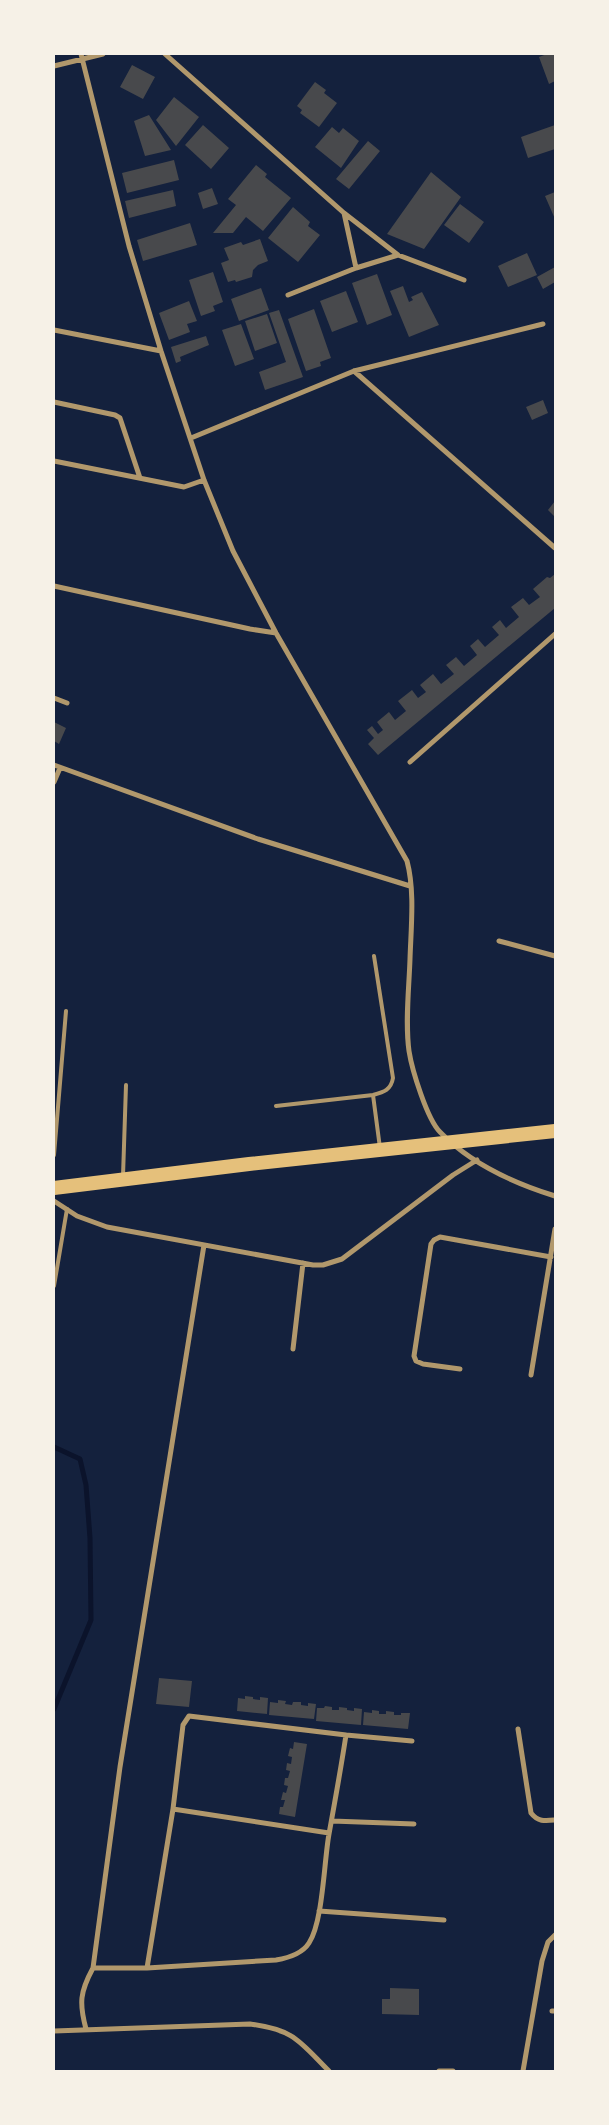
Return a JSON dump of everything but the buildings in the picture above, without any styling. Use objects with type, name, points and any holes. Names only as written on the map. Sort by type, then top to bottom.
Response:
[{"type":"highway","points":[[54,1188],[453,1142],[554,1134]]},
{"type":"street","points":[[81,54],[129,246],[161,351],[204,480],[233,551],[276,633],[407,861],[411,874],[409,1051],[430,1117],[439,1132],[467,1155],[512,1181],[555,1196]]},
{"type":"street","points":[[54,66],[103,54]]},
{"type":"street","points":[[165,54],[344,213],[398,255],[464,280]]},
{"type":"street","points":[[344,213],[356,268]]},
{"type":"street","points":[[288,295],[356,268],[398,255]]},
{"type":"street","points":[[191,438],[354,371],[543,324]]},
{"type":"street","points":[[54,330],[161,351]]},
{"type":"street","points":[[354,371],[555,548]]},
{"type":"street","points":[[54,402],[120,418],[140,478]]},
{"type":"street","points":[[54,461],[184,487],[204,480]]},
{"type":"street","points":[[54,586],[276,633]]},
{"type":"street","points":[[410,762],[555,634]]},
{"type":"street","points":[[54,698],[67,703]]},
{"type":"street","points":[[54,765],[258,839],[410,886]]},
{"type":"street","points":[[54,782],[60,768]]},
{"type":"street","points":[[499,941],[555,956]]},
{"type":"street","points":[[54,1201],[78,1216],[107,1227],[323,1265],[342,1259],[453,1175],[477,1160]]},
{"type":"street","points":[[531,1375],[555,1229]]},
{"type":"street","points":[[460,1369],[423,1364],[416,1361],[414,1356],[431,1244],[434,1240],[440,1238],[551,1257]]},
{"type":"street","points":[[86,2030],[81,2000],[86,1982],[93,1968],[120,1767],[204,1245]]},
{"type":"street","points":[[292,1349],[303,1263]]},
{"type":"street","points":[[147,1968],[172,1810],[183,1725],[189,1716],[346,1736],[412,1741]]},
{"type":"street","points":[[518,1729],[531,1812],[535,1818],[542,1821],[555,1820]]},
{"type":"street","points":[[93,1968],[147,1968],[276,1960],[289,1957],[308,1946],[319,1911],[329,1833],[346,1736]]},
{"type":"street","points":[[172,1810],[329,1833]]},
{"type":"street","points":[[332,1821],[414,1824]]},
{"type":"street","points":[[319,1911],[444,1920]]},
{"type":"street","points":[[523,2071],[542,1961],[548,1942],[555,1935]]},
{"type":"street","points":[[54,2031],[250,2024],[274,2027],[296,2037],[329,2071]]},
{"type":"street","points":[[439,2071],[453,2071]]},
{"type":"lane","points":[[276,1106],[374,1095],[388,1090],[393,1078],[374,956]]},
{"type":"lane","points":[[54,1155],[66,1011]]},
{"type":"lane","points":[[123,1179],[126,1086]]},
{"type":"lane","points":[[374,1095],[381,1150]]},
{"type":"lane","points":[[54,1286],[67,1209]]},
{"type":"waterway","points":[[54,1447],[80,1459],[86,1485],[90,1538],[91,1620],[54,1709]]}]
